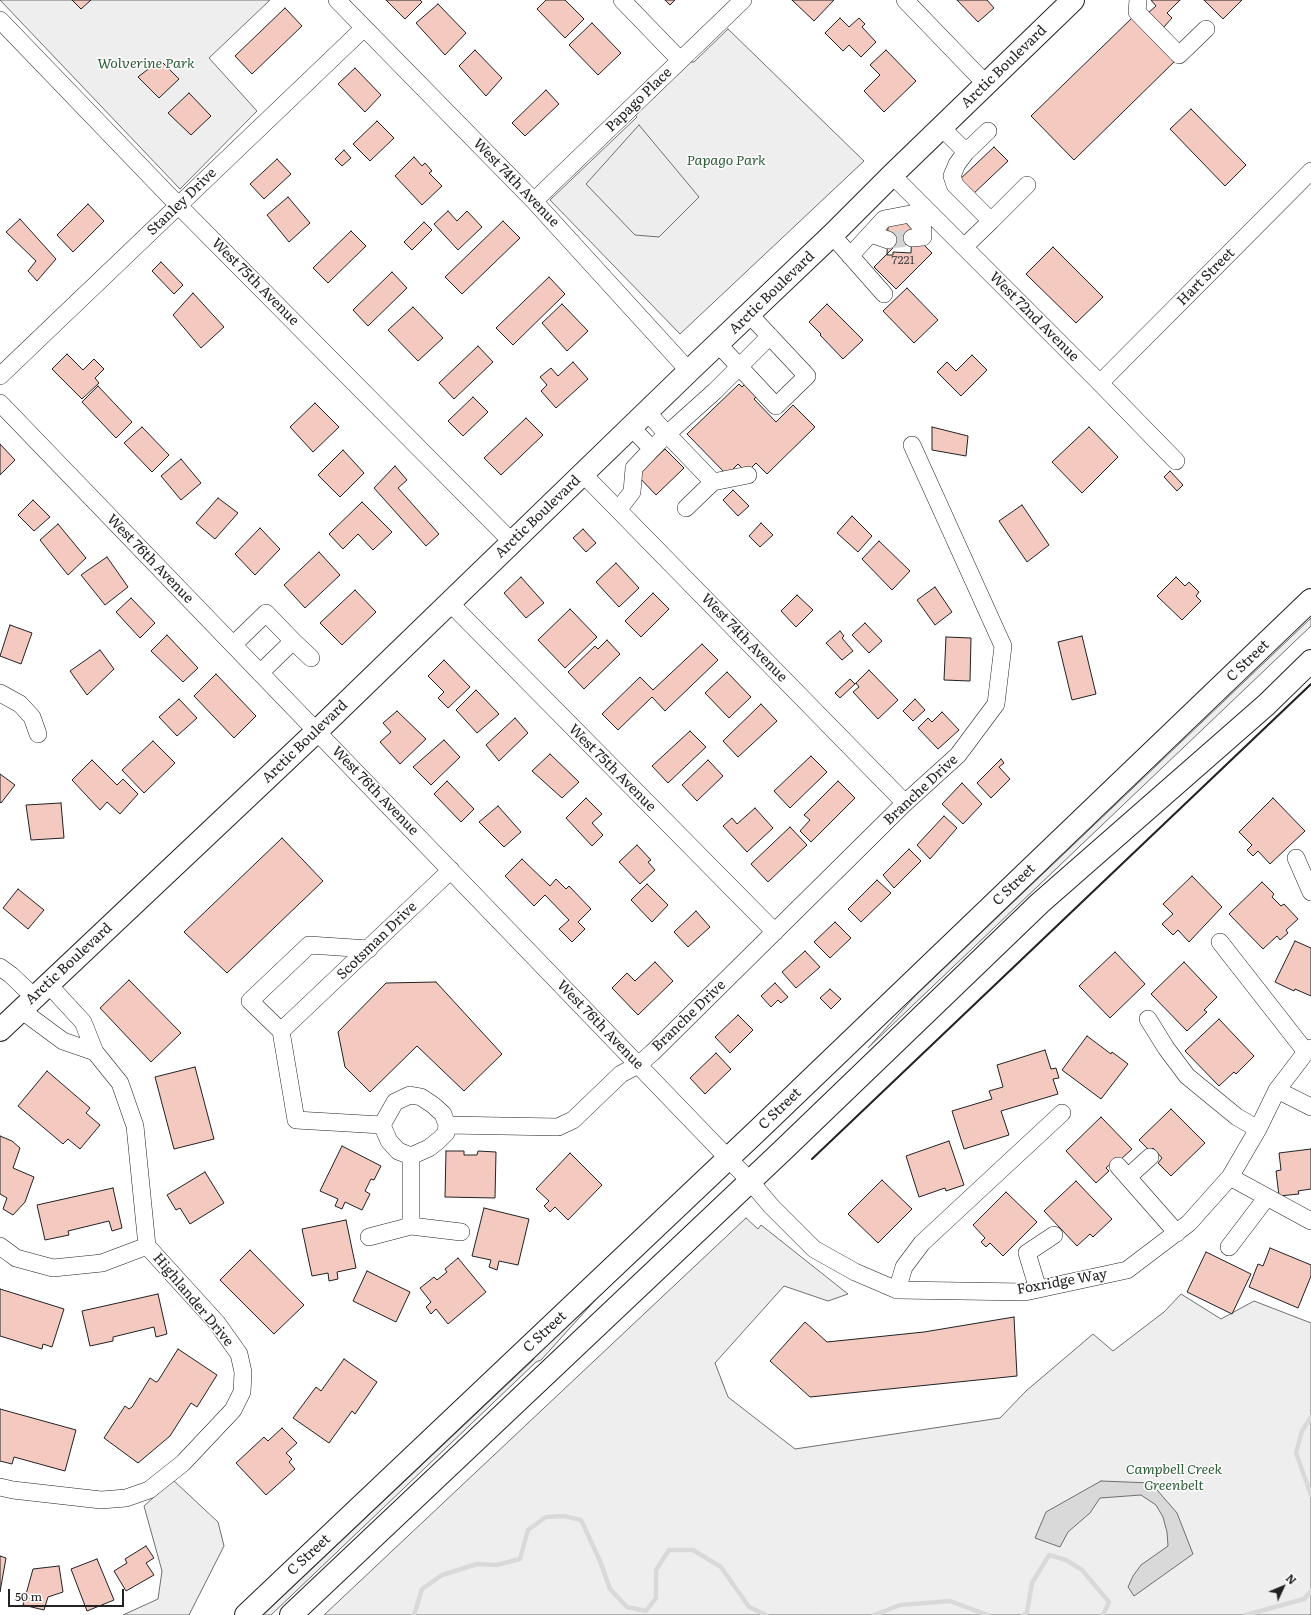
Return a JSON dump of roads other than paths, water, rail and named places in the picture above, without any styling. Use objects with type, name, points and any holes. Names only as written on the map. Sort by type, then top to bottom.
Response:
[{"type":"main road","name":"Arctic Boulevard","points":[[0,1030],[317,731],[689,371],[832,235],[941,127],[1073,0]]},
{"type":"main road","name":"C Street","points":[[246,1615],[728,1158],[1311,600]]},
{"type":"main road","points":[[290,1615],[750,1181],[1040,903],[1266,705],[1311,661]]},
{"type":"street","name":"West 74th Avenue","points":[[337,0],[534,201],[689,371]]},
{"type":"street","points":[[622,0],[680,60]]},
{"type":"street","name":"Papago Place","points":[[534,201],[743,0]]},
{"type":"street","points":[[905,0],[986,84]]},
{"type":"street","points":[[1138,0],[1138,12],[1179,55],[1206,29]]},
{"type":"street","name":"West 75th Avenue","points":[[0,20],[178,205],[512,542]]},
{"type":"street","name":"Stanley Drive","points":[[0,376],[364,28]]},
{"type":"street","points":[[941,127],[966,152]]},
{"type":"street","points":[[988,131],[966,152],[957,164],[952,176],[954,185],[991,221]]},
{"type":"street","name":"Hart Street","points":[[1100,383],[1311,171]]},
{"type":"street","name":"West 72nd Avenue","points":[[892,175],[1176,461]]},
{"type":"street","points":[[964,247],[1026,185]]},
{"type":"street","points":[[850,256],[884,219],[897,215],[910,214],[917,233],[938,223]]},
{"type":"street","points":[[871,234],[888,240]]},
{"type":"street","points":[[832,235],[884,294]]},
{"type":"street","points":[[718,344],[776,406],[807,376],[749,314]]},
{"type":"street","points":[[618,510],[632,492],[634,468],[667,434],[715,392],[770,336]]},
{"type":"street","name":"West 76th Avenue","points":[[0,403],[750,1181]]},
{"type":"street","points":[[639,420],[667,434],[713,482]]},
{"type":"street","points":[[639,420],[652,449]]},
{"type":"street","name":"Branche Drive","points":[[447,1125],[558,1127],[566,1125],[621,1074],[638,1065],[905,803],[958,756],[996,704],[1003,646],[912,445]]},
{"type":"street","name":"West 74th Avenue","points":[[583,474],[905,803]]},
{"type":"street","points":[[686,508],[713,482],[748,475]]},
{"type":"street","name":"West 75th Avenue","points":[[450,603],[775,932]]},
{"type":"street","points":[[233,645],[266,613],[311,658]]},
{"type":"street","points":[[260,673],[293,641]]},
{"type":"street","points":[[0,693],[20,704],[32,717],[38,734]]},
{"type":"street","points":[[1296,858],[1311,892]]},
{"type":"street","name":"Scotsman Drive","points":[[281,1031],[451,870]]},
{"type":"street","points":[[1220,942],[1309,1050]]},
{"type":"street","points":[[369,949],[309,945],[250,1001],[281,1031],[296,1120],[382,1125]]},
{"type":"street","points":[[0,967],[11,975],[34,997],[63,1041],[95,1052]]},
{"type":"street","name":"Highlander Drive","points":[[0,1487],[13,1490],[101,1500],[126,1498],[149,1490],[183,1463],[233,1410],[242,1392],[243,1372],[239,1354],[217,1323],[147,1246],[135,1126],[120,1083],[95,1052],[83,1022],[34,997]]},
{"type":"street","points":[[1148,1019],[1166,1048],[1187,1076],[1237,1117],[1258,1129]]},
{"type":"street","name":"Foxridge Way","points":[[750,1181],[771,1206],[814,1249],[855,1272],[897,1290],[1025,1292],[1127,1270],[1189,1223],[1230,1177],[1258,1129],[1277,1090],[1309,1050]]},
{"type":"street","points":[[1277,1090],[1311,1107]]},
{"type":"street","points":[[410,1095],[421,1097],[433,1105],[443,1114],[447,1125],[446,1133],[439,1140],[429,1148],[411,1156],[398,1150],[389,1141],[382,1125],[395,1102],[410,1095]]},
{"type":"street","points":[[897,1290],[904,1267],[922,1243],[1062,1113]]},
{"type":"street","points":[[411,1156],[411,1226]]},
{"type":"street","points":[[1150,1158],[1123,1171],[1177,1233]]},
{"type":"street","points":[[1230,1177],[1311,1221]]},
{"type":"street","points":[[1229,1247],[1267,1197]]},
{"type":"street","points":[[369,1237],[411,1226],[461,1232]]},
{"type":"street","points":[[1038,1289],[1027,1253],[1054,1234]]},
{"type":"street","points":[[0,1246],[16,1258],[52,1268],[102,1263],[147,1246]]},
{"type":"waterway","points":[[1311,1417],[1302,1431],[1296,1453],[1311,1495]]},
{"type":"waterway","points":[[414,1615],[422,1589],[442,1575],[477,1564],[497,1565],[520,1559],[528,1530],[546,1517],[564,1516],[581,1520],[600,1561],[610,1589],[627,1607],[646,1611],[656,1598],[656,1570],[669,1550],[693,1550],[721,1567],[749,1607],[766,1615]]},
{"type":"waterway","points":[[1024,1615],[1027,1612],[1032,1583],[1049,1555],[1066,1560],[1082,1570],[1109,1602],[1103,1615]]},
{"type":"waterway","points":[[1246,1615],[1304,1599],[1311,1591]]},
{"type":"waterway","points":[[874,1615],[900,1605],[950,1601],[988,1615]]},
{"type":"tunnel","points":[[888,240],[912,238]]},
{"type":"park label","name":"Wolverine Park","points":[[146,64]]},
{"type":"park label","name":"Papago Park","points":[[726,161]]},
{"type":"park label","name":"Campbell Creek Greenbelt","points":[[1174,1478]]}]
